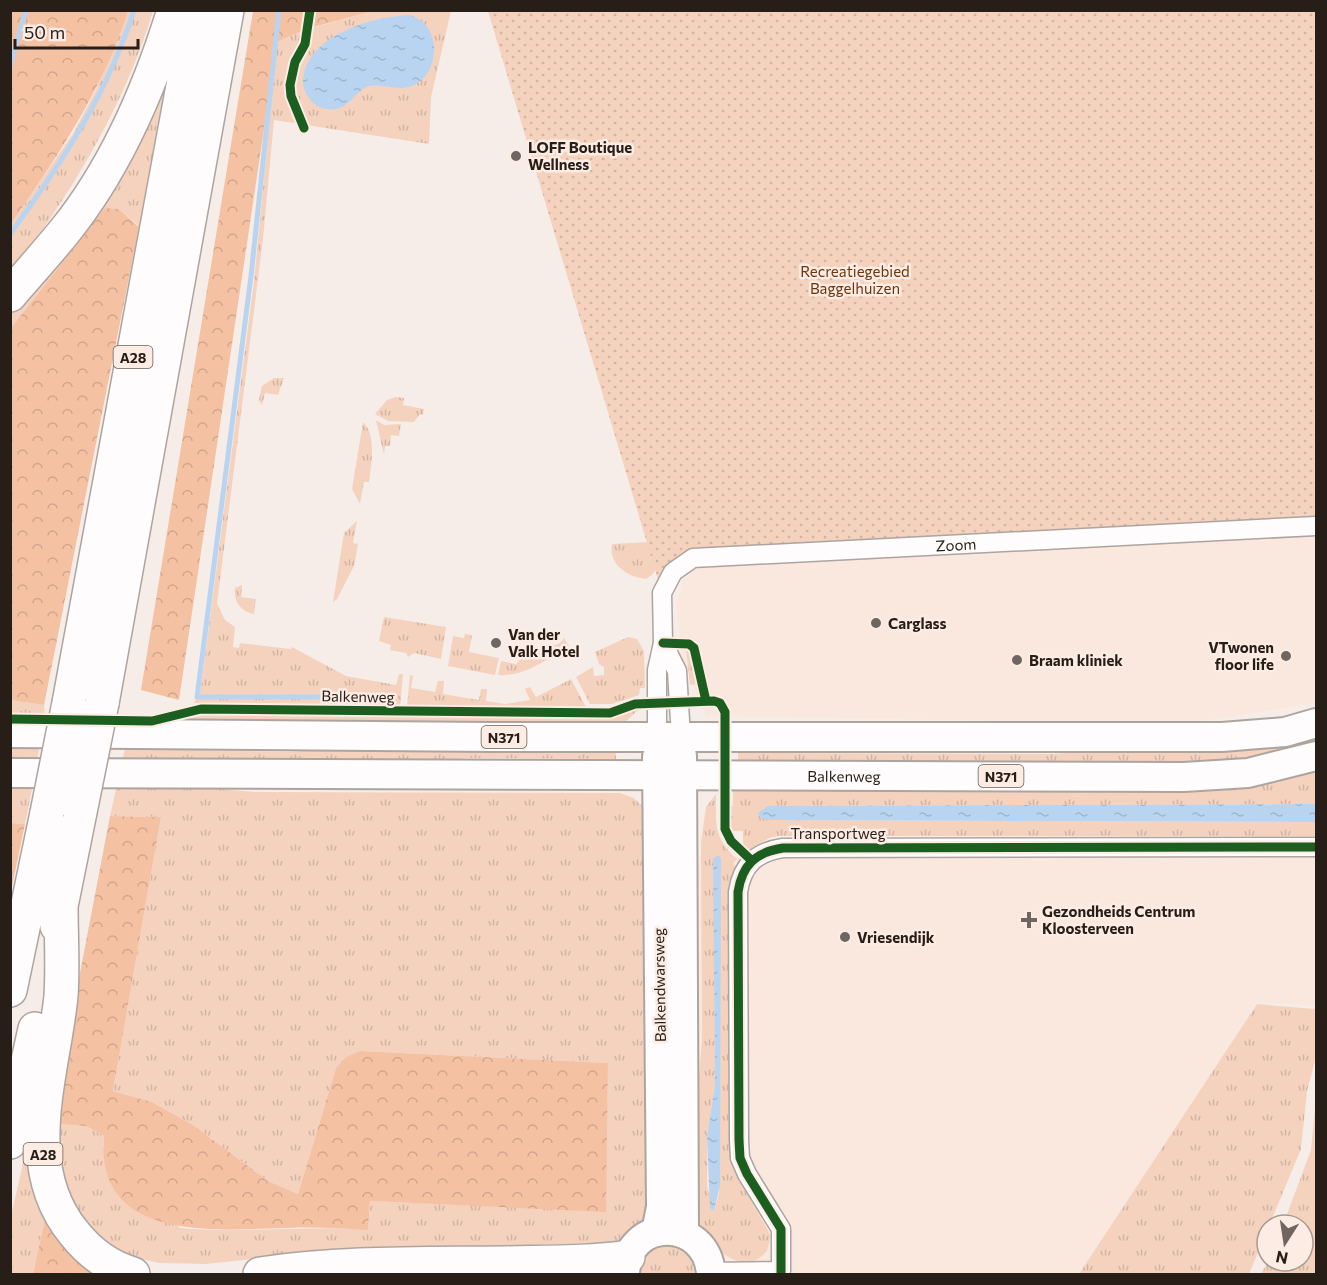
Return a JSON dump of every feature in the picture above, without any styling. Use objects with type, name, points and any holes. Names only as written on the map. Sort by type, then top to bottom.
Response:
[{"type":"highway","points":[[10,295],[65,231],[107,167],[143,98],[174,10]]},
{"type":"highway","name":"A28","points":[[10,990],[69,703],[197,10]]},
{"type":"highway","name":"A28","points":[[10,1142],[102,704],[227,10]]},
{"type":"highway","name":"A28","points":[[61,905],[61,995],[43,1113],[42,1150],[52,1199],[66,1224],[100,1259],[133,1275]]},
{"type":"highway","points":[[260,1275],[352,1264],[546,1262],[627,1266]]},
{"type":"main road","name":"N371","points":[[10,733],[669,737],[1242,737],[1285,732],[1317,723]]},
{"type":"main road","name":"Balkendwarsweg","points":[[669,737],[670,1233]]},
{"type":"main road","name":"Balkenweg","points":[[10,773],[1184,777],[1248,773],[1317,756]]},
{"type":"main road","points":[[627,1266],[640,1240],[670,1233],[703,1250],[711,1273]]},
{"type":"street","name":"Zoom","points":[[669,737],[657,670],[663,643],[662,593],[674,572],[693,558],[1317,526]]},
{"type":"street","name":"Transportweg","points":[[711,1273],[782,1271],[781,1229],[747,1174],[740,1158],[738,1140],[738,892],[744,871],[759,854],[783,848],[1317,847]]},
{"type":"shaded area","points":[[1316,532],[1316,703],[1182,724],[706,716],[682,658],[677,603],[683,580],[701,567]]},
{"type":"shaded area","points":[[1316,856],[1316,1005],[1257,1003],[1079,1274],[681,1274],[695,857]]},
{"type":"green space","points":[[11,10],[128,11],[106,68],[92,95],[62,148],[11,224]]},
{"type":"green space","points":[[313,10],[373,11],[310,28]]},
{"type":"green space","points":[[128,11],[153,11],[127,81],[75,181],[11,273],[11,224],[74,132],[97,88]]},
{"type":"green space","points":[[253,11],[308,11],[304,30],[277,42],[179,700],[141,690]]},
{"type":"green space","points":[[373,11],[451,11],[431,97],[429,144],[274,120],[263,239],[217,604],[225,620],[235,627],[233,647],[239,648],[240,643],[291,649],[292,647],[346,676],[396,685],[399,674],[403,674],[400,707],[194,703],[201,687],[254,281],[277,42],[304,30]],"holes":[[[432,63],[405,88],[374,85],[364,88]]]},
{"type":"green space","name":"Recreatiegebied Baggelhuizen","points":[[488,11],[1316,11],[1316,526],[693,558],[662,593]]},
{"type":"green space","points":[[175,31],[139,226],[119,209],[105,208],[11,328],[11,306]]},
{"type":"green space","points":[[105,208],[119,209],[139,227],[44,705],[10,700],[11,328]]},
{"type":"green space","points":[[274,378],[284,378],[278,395],[265,393],[262,405],[259,400],[262,386]]},
{"type":"green space","points":[[395,397],[404,398],[403,405],[424,409],[423,415],[420,414],[414,422],[388,421],[375,414],[387,400]]},
{"type":"green space","points":[[376,420],[384,425],[401,424],[399,436],[391,435],[390,446],[385,446],[384,455]]},
{"type":"green space","points":[[363,422],[370,435],[372,451],[369,482],[364,482],[360,504],[352,489]]},
{"type":"green space","points":[[1316,506],[659,563],[653,574],[646,579],[632,576],[620,568],[613,558],[612,551],[612,544]]},
{"type":"green space","points":[[357,521],[353,543],[358,544],[354,566],[337,599],[333,602],[344,533]]},
{"type":"green space","points":[[242,585],[241,597],[256,599],[254,614],[245,611],[237,601],[235,588]]},
{"type":"green space","points":[[384,617],[446,627],[441,659],[414,653],[408,657],[406,653],[390,650],[391,645],[379,641]]},
{"type":"green space","points":[[465,634],[472,635],[469,652],[499,658],[495,675],[448,666],[453,636],[464,638]]},
{"type":"green space","points":[[628,637],[637,639],[644,651],[645,688],[640,688],[639,695],[612,704],[590,704],[576,677],[593,667],[594,676],[604,675],[604,667],[599,664],[595,652]]},
{"type":"green space","points":[[564,638],[569,646],[544,661],[527,670],[498,675],[501,661],[516,664],[522,657],[531,659],[543,650],[560,643]]},
{"type":"green space","points":[[686,648],[692,652],[699,684],[690,685]]},
{"type":"green space","points":[[410,675],[413,676],[411,688],[435,692],[438,681],[444,681],[443,694],[479,700],[481,689],[487,689],[486,701],[505,704],[530,700],[525,689],[530,687],[536,697],[571,679],[587,709],[407,707]]},
{"type":"green space","points":[[10,700],[44,705],[45,716],[11,715]]},
{"type":"green space","points":[[639,709],[622,725],[165,723],[206,715],[609,718]]},
{"type":"green space","points":[[1316,734],[1316,745],[1219,765],[738,767],[738,753],[1055,754]]},
{"type":"green space","points":[[369,746],[616,746],[616,759],[468,758],[378,767],[121,765],[125,749],[291,752]]},
{"type":"green space","points":[[10,749],[39,749],[37,762],[11,762]]},
{"type":"green space","points":[[1316,764],[1316,804],[768,806],[766,820],[1316,822],[1316,836],[778,836],[769,838],[750,850],[743,848],[743,831],[730,831],[728,806],[733,806],[733,790]]},
{"type":"green space","points":[[117,785],[171,785],[255,792],[620,793],[634,798],[645,809],[653,1192],[646,1221],[617,1246],[539,1249],[370,1247],[206,1264],[159,1263],[129,1256],[106,1247],[85,1228],[74,1206],[61,1170],[57,1124],[86,1126],[104,1136],[103,1146],[180,1228],[368,1229],[370,1201],[605,1211],[608,1063],[361,1051],[346,1057],[336,1068],[298,1194],[268,1181],[193,1125],[152,1102],[113,1091],[161,817],[110,816]]},
{"type":"green space","points":[[11,789],[32,789],[25,824],[11,823]]},
{"type":"green space","points":[[716,794],[716,822],[720,837],[737,859],[733,864],[737,867],[730,893],[730,1153],[737,1176],[771,1236],[767,1251],[757,1259],[748,1262],[728,1257],[695,1227],[696,1112],[702,1041],[701,842],[706,807]],"holes":[[[714,857],[719,1194],[714,1211],[707,1186],[707,1137],[715,1084]]]},
{"type":"green space","points":[[110,816],[161,817],[113,1091],[152,1102],[193,1125],[268,1181],[298,1194],[336,1068],[346,1057],[360,1051],[608,1063],[606,1212],[370,1201],[368,1230],[194,1228],[164,1222],[138,1212],[118,1195],[106,1170],[104,1136],[86,1126],[58,1124],[59,1083]]},
{"type":"green space","points":[[10,823],[25,824],[11,891]]},
{"type":"green space","points":[[1257,1004],[1314,1009],[1316,1007],[1316,1057],[1307,1091],[1301,1149],[1274,1213],[1255,1213],[1255,1260],[1249,1274],[1079,1274]]},
{"type":"green space","points":[[1316,1098],[1316,1274],[1261,1274],[1315,1273],[1315,1213],[1287,1213],[1311,1150]]},
{"type":"green space","points":[[33,1119],[48,1205],[33,1274],[11,1274],[11,1216]]},
{"type":"green space","points":[[48,1205],[102,1274],[33,1274]]},
{"type":"green space","points":[[667,1244],[678,1248],[690,1258],[694,1274],[639,1274],[648,1254],[655,1248]]},
{"type":"water","points":[[410,15],[425,24],[430,31],[434,48],[432,64],[418,83],[403,88],[367,87],[346,105],[334,109],[326,109],[312,102],[304,89],[304,73],[310,59],[320,47],[333,37],[364,23]]},
{"type":"water","points":[[1316,804],[1316,822],[766,820],[758,813],[768,806]]},
{"type":"water","points":[[718,855],[721,858],[720,1185],[714,1211],[710,1208],[707,1137],[715,1084],[713,859]]},
{"type":"waterway","points":[[10,66],[26,10]]},
{"type":"waterway","points":[[10,234],[65,154],[97,99],[134,10]]},
{"type":"waterway","points":[[279,10],[251,276],[197,697],[391,697]]},
{"type":"cycle path","points":[[304,128],[291,96],[290,85],[295,62],[305,44],[310,10]]},
{"type":"cycle path","points":[[663,643],[689,644],[694,648],[706,701]]},
{"type":"cycle path","points":[[10,719],[152,721],[201,709],[610,713],[635,704],[714,701],[720,703],[725,712],[725,829],[731,841],[751,860]]},
{"type":"cycle path","points":[[781,1274],[781,1229],[747,1174],[740,1158],[738,892],[743,874],[752,861],[765,853],[783,848],[1316,847]]},
{"type":"place","name":"LOFF Boutique Wellness","points":[[516,156]]},
{"type":"place","name":"Carglass","points":[[876,623]]},
{"type":"place","name":"Van der Valk Hotel","points":[[496,643]]},
{"type":"place","name":"VTwonen floor life","points":[[1286,656]]},
{"type":"place","name":"Braam kliniek","points":[[1017,660]]},
{"type":"place","name":"Gezondheids Centrum Kloosterveen","points":[[1029,920]]},
{"type":"place","name":"Vriesendijk","points":[[845,937]]}]
